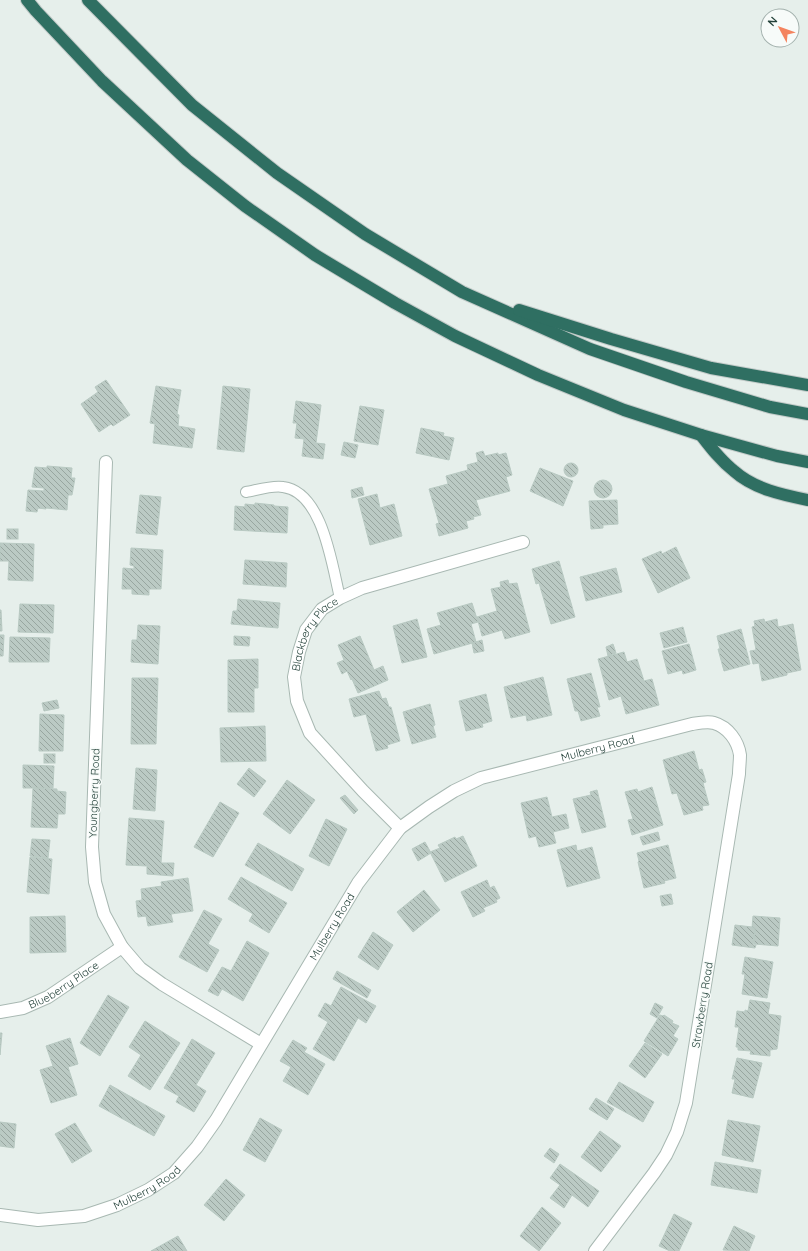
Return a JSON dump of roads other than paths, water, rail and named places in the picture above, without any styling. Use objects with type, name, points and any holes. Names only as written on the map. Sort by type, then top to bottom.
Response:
[{"type":"highway","points":[[27,0],[102,81],[187,160],[245,206],[315,255],[395,303],[455,336],[538,375],[624,410],[701,435],[777,456],[808,462]]},
{"type":"highway","points":[[88,0],[192,105],[277,173],[365,234],[462,292],[590,348],[686,382],[770,407],[808,414]]},
{"type":"highway","points":[[462,292],[611,339],[711,368],[808,385]]},
{"type":"highway","points":[[701,435],[718,456],[735,472],[757,486],[808,500]]},
{"type":"street","name":"Youngberry Road","points":[[106,462],[92,847],[95,882],[104,914],[122,947],[140,968],[162,984],[261,1044]]},
{"type":"street","name":"Blackberry Place","points":[[400,828],[363,791],[310,733],[297,701],[294,677],[299,652],[306,630],[322,609],[340,598],[362,588],[523,542]]},
{"type":"street","name":"Mulberry Road","points":[[0,1215],[38,1220],[84,1216],[117,1205],[148,1190],[174,1172],[197,1147],[216,1120],[358,883],[400,828],[429,807],[454,791],[481,778],[692,724],[713,722],[723,727],[732,735]]},
{"type":"street","name":"Strawberry Road","points":[[595,1251],[666,1155],[677,1132],[686,1103],[739,774],[740,755],[737,744],[732,735]]},
{"type":"street","name":"Blueberry Place","points":[[0,1012],[24,1008],[48,997],[122,947]]},
{"type":"lane","points":[[246,492],[283,486],[294,491],[307,500],[317,516],[325,534],[340,598]]}]
